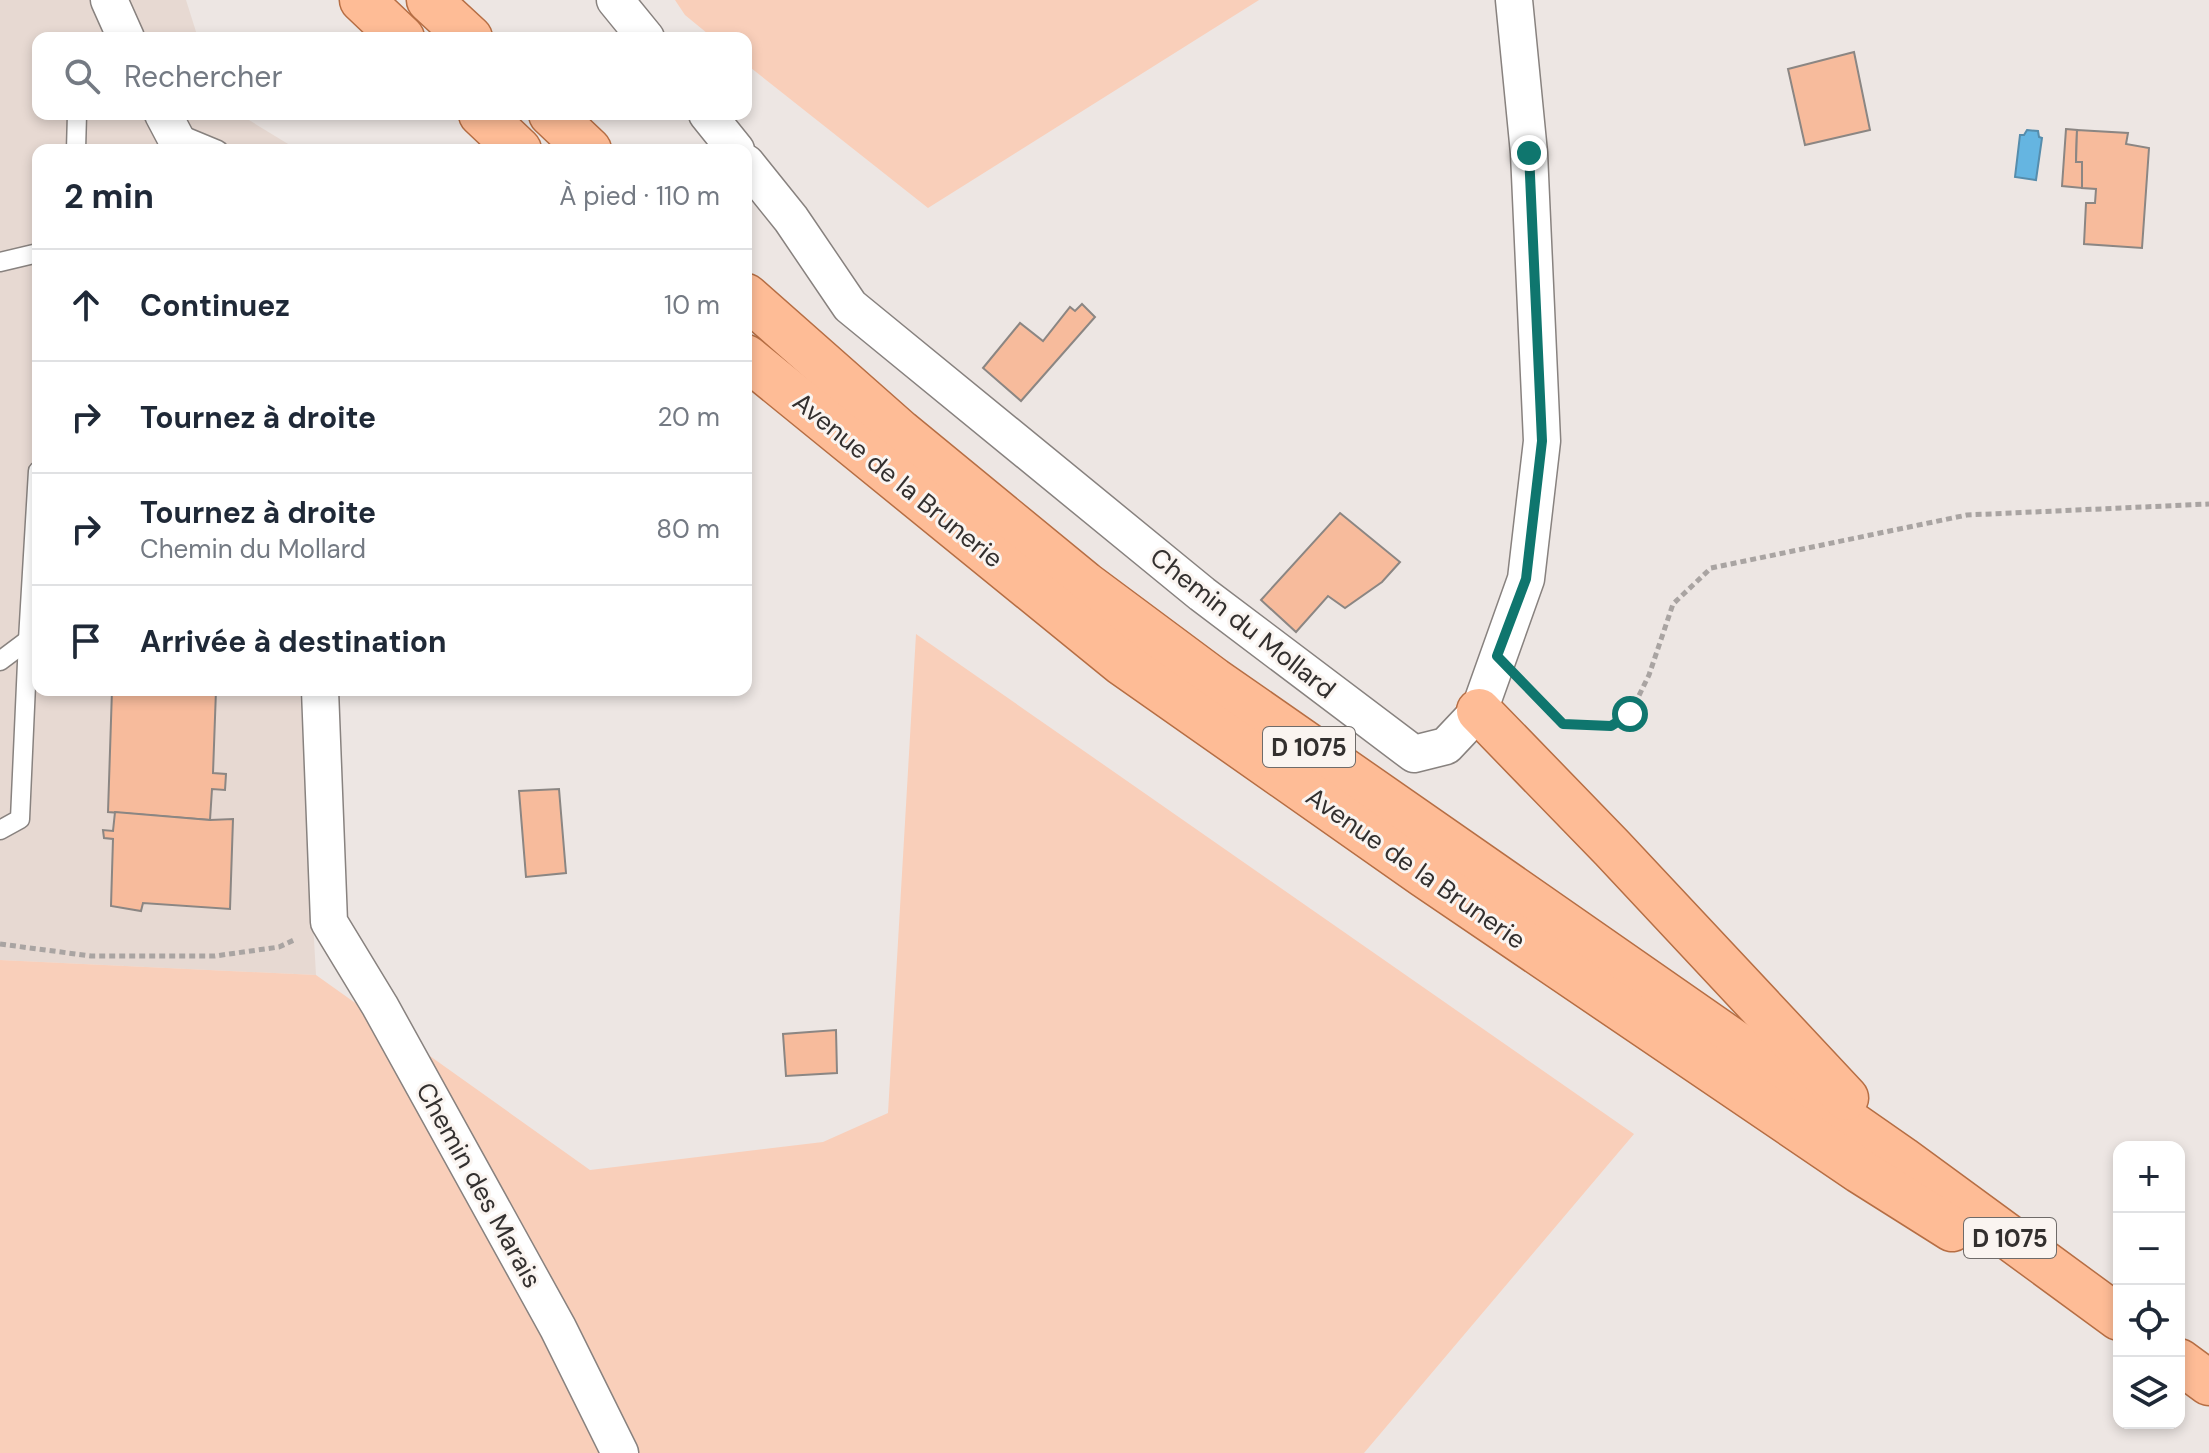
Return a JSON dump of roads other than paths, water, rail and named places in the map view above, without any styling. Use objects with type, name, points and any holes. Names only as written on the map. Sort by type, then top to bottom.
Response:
[{"type":"main road","points":[[362,0],[396,32]]},
{"type":"main road","points":[[429,0],[464,32]]},
{"type":"main road","points":[[487,120],[513,144]]},
{"type":"main road","points":[[557,120],[583,144]]},
{"type":"main road","name":"D 1075","points":[[752,301],[912,442],[1085,584],[1202,672],[1902,1159],[2113,1314]]},
{"type":"main road","name":"Avenue de la Brunerie","points":[[752,362],[1122,663],[1424,875],[1860,1171],[2113,1331]]},
{"type":"main road","points":[[1479,711],[1612,848],[1902,1159]]},
{"type":"main road","points":[[2185,1365],[2209,1383]]},
{"type":"main road","points":[[2185,1377],[2209,1392]]},
{"type":"street","points":[[615,0],[641,32]]},
{"type":"street","name":"Chemin du Mollard","points":[[752,170],[791,219],[850,306],[1202,594],[1414,754],[1446,746],[1479,711],[1526,579],[1542,441],[1529,153],[1514,0]]},
{"type":"street","points":[[712,120],[731,144]]},
{"type":"street","name":"Chemin des Marais","points":[[320,696],[329,922],[380,1006],[558,1328],[620,1453]]},
{"type":"lane","points":[[76,144],[77,120]]},
{"type":"lane","points":[[172,131],[203,144]]},
{"type":"lane","points":[[0,262],[32,254]]},
{"type":"lane","points":[[0,830],[20,819],[32,572]]},
{"type":"lane","points":[[0,661],[28,640]]},
{"type":"water","points":[[2027,130],[2038,131],[2042,138],[2036,180],[2015,177],[2020,135]]}]
